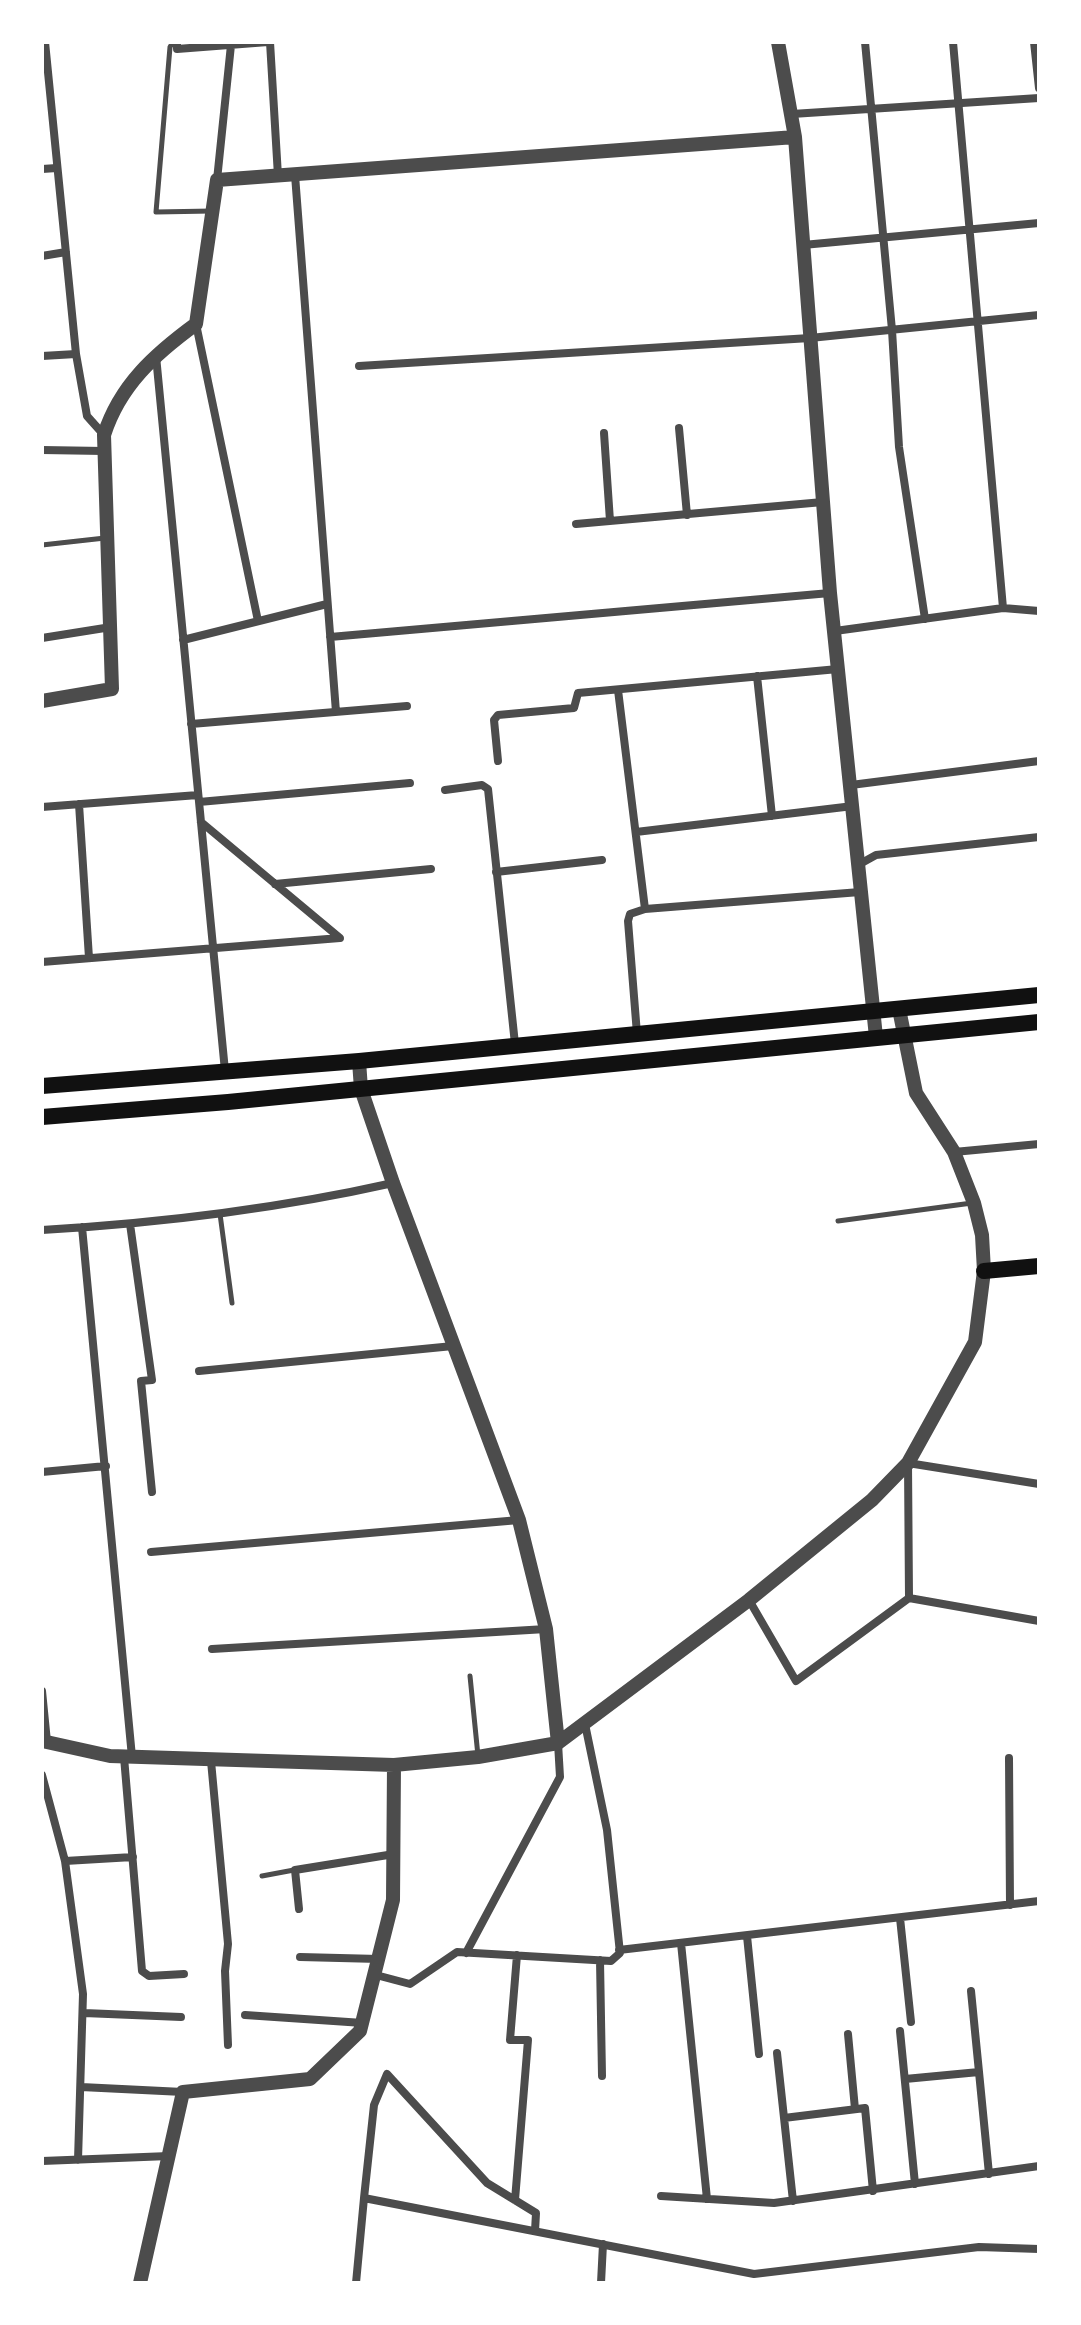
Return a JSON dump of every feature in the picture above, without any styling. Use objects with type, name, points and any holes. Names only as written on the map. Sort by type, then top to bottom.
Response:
[{"type":"main road","points":[[42,1086],[359,1061],[1039,995]]},
{"type":"main road","points":[[42,1117],[1039,1022]]},
{"type":"main road","points":[[984,1271],[1039,1266]]},
{"type":"street","points":[[45,42],[46,96],[57,168],[76,354],[87,416],[104,435]]},
{"type":"street","points":[[175,42],[177,49],[269,42],[278,176]]},
{"type":"street","points":[[778,42],[795,137],[830,593],[876,1037]]},
{"type":"street","points":[[865,42],[892,330],[899,447],[925,619]]},
{"type":"street","points":[[953,42],[1003,608]]},
{"type":"street","points":[[1034,42],[1039,88]]},
{"type":"street","points":[[231,45],[217,180],[196,324],[258,621]]},
{"type":"street","points":[[792,114],[1039,98]]},
{"type":"street","points":[[217,180],[795,137]]},
{"type":"street","points":[[42,169],[57,168]]},
{"type":"street","points":[[295,175],[336,712]]},
{"type":"street","points":[[803,245],[1039,223]]},
{"type":"street","points":[[42,256],[66,252]]},
{"type":"street","points":[[359,366],[810,338],[1039,315]]},
{"type":"street","points":[[42,701],[112,689],[104,435],[112,409],[156,353],[196,324]]},
{"type":"street","points":[[156,353],[225,1072]]},
{"type":"street","points":[[42,356],[76,354]]},
{"type":"street","points":[[679,428],[687,515]]},
{"type":"street","points":[[604,433],[610,521]]},
{"type":"street","points":[[42,450],[104,451]]},
{"type":"street","points":[[576,524],[823,502]]},
{"type":"street","points":[[330,637],[830,593]]},
{"type":"street","points":[[183,640],[327,604]]},
{"type":"street","points":[[835,631],[1003,608],[1039,611]]},
{"type":"street","points":[[42,638],[111,627]]},
{"type":"street","points":[[498,761],[494,716],[574,708],[575,694],[839,669]]},
{"type":"street","points":[[757,676],[772,816]]},
{"type":"street","points":[[618,690],[645,909]]},
{"type":"street","points":[[191,724],[407,706]]},
{"type":"street","points":[[851,785],[1039,761]]},
{"type":"street","points":[[42,807],[410,783]]},
{"type":"street","points":[[445,790],[486,785],[515,1044]]},
{"type":"street","points":[[79,804],[89,958]]},
{"type":"street","points":[[636,832],[853,806]]},
{"type":"street","points":[[42,962],[340,938],[201,822]]},
{"type":"street","points":[[858,866],[876,855],[1039,837]]},
{"type":"street","points":[[496,872],[602,860]]},
{"type":"street","points":[[275,884],[431,869]]},
{"type":"street","points":[[637,1035],[628,917],[645,909],[860,892]]},
{"type":"street","points":[[42,1691],[44,1741],[128,1757],[394,1765],[478,1757],[558,1743],[749,1600],[872,1500],[908,1463],[975,1342],[984,1271],[982,1235],[974,1203],[954,1152],[916,1093],[899,1009]]},
{"type":"street","points":[[359,1061],[361,1089],[393,1183],[519,1520],[546,1629],[560,1777],[466,1953]]},
{"type":"street","points":[[954,1152],[1039,1144]]},
{"type":"street","points":[[42,1230],[130,1224],[294,1205],[393,1183]]},
{"type":"street","points":[[130,1224],[152,1380],[141,1381],[152,1492]]},
{"type":"street","points":[[82,1227],[106,1466],[142,1971],[149,1976],[184,1974]]},
{"type":"street","points":[[199,1371],[453,1346]]},
{"type":"street","points":[[908,1463],[1039,1484]]},
{"type":"street","points":[[908,1463],[909,1598]]},
{"type":"street","points":[[42,1472],[106,1466]]},
{"type":"street","points":[[151,1552],[519,1520]]},
{"type":"street","points":[[749,1600],[796,1681],[909,1598],[1039,1621]]},
{"type":"street","points":[[212,1649],[546,1629]]},
{"type":"street","points":[[376,1975],[410,1984],[457,1952],[611,1961],[619,1950],[607,1830],[579,1729]]},
{"type":"street","points":[[1009,1758],[1010,1905]]},
{"type":"street","points":[[211,1761],[228,1944],[225,1971],[228,2045]]},
{"type":"street","points":[[81,2087],[183,2092],[310,2079],[360,2031],[393,1900],[394,1765]]},
{"type":"street","points":[[42,1775],[65,1861],[84,2013],[78,2160]]},
{"type":"street","points":[[299,1909],[295,1870],[395,1854]]},
{"type":"street","points":[[65,1861],[133,1857]]},
{"type":"street","points":[[619,1950],[1039,1901]]},
{"type":"street","points":[[900,1918],[911,2022]]},
{"type":"street","points":[[747,1936],[759,2054]]},
{"type":"street","points":[[681,1943],[707,2199]]},
{"type":"street","points":[[515,2200],[528,2040],[510,2040],[517,1955]]},
{"type":"street","points":[[300,1957],[379,1959]]},
{"type":"street","points":[[600,1960],[602,2076]]},
{"type":"street","points":[[971,1991],[989,2174]]},
{"type":"street","points":[[84,2013],[181,2017]]},
{"type":"street","points":[[245,2015],[363,2023]]},
{"type":"street","points":[[900,2031],[915,2184]]},
{"type":"street","points":[[848,2034],[855,2109]]},
{"type":"street","points":[[777,2053],[793,2201]]},
{"type":"street","points":[[905,2079],[979,2072]]},
{"type":"street","points":[[356,2283],[374,2105],[387,2074],[487,2183],[536,2213],[535,2231]]},
{"type":"street","points":[[140,2283],[183,2092]]},
{"type":"street","points":[[784,2118],[865,2108],[873,2191]]},
{"type":"street","points":[[42,2161],[169,2156]]},
{"type":"street","points":[[661,2196],[793,2201],[1039,2166]]},
{"type":"street","points":[[364,2198],[754,2274],[979,2247],[1039,2249]]},
{"type":"street","points":[[601,2283],[603,2244]]},
{"type":"lane","points":[[175,42],[170,47],[156,212],[213,211]]},
{"type":"lane","points":[[42,545],[108,538]]},
{"type":"lane","points":[[838,1221],[974,1203]]},
{"type":"lane","points":[[220,1214],[232,1303]]},
{"type":"lane","points":[[470,1676],[478,1757]]},
{"type":"lane","points":[[262,1876],[295,1870]]}]
